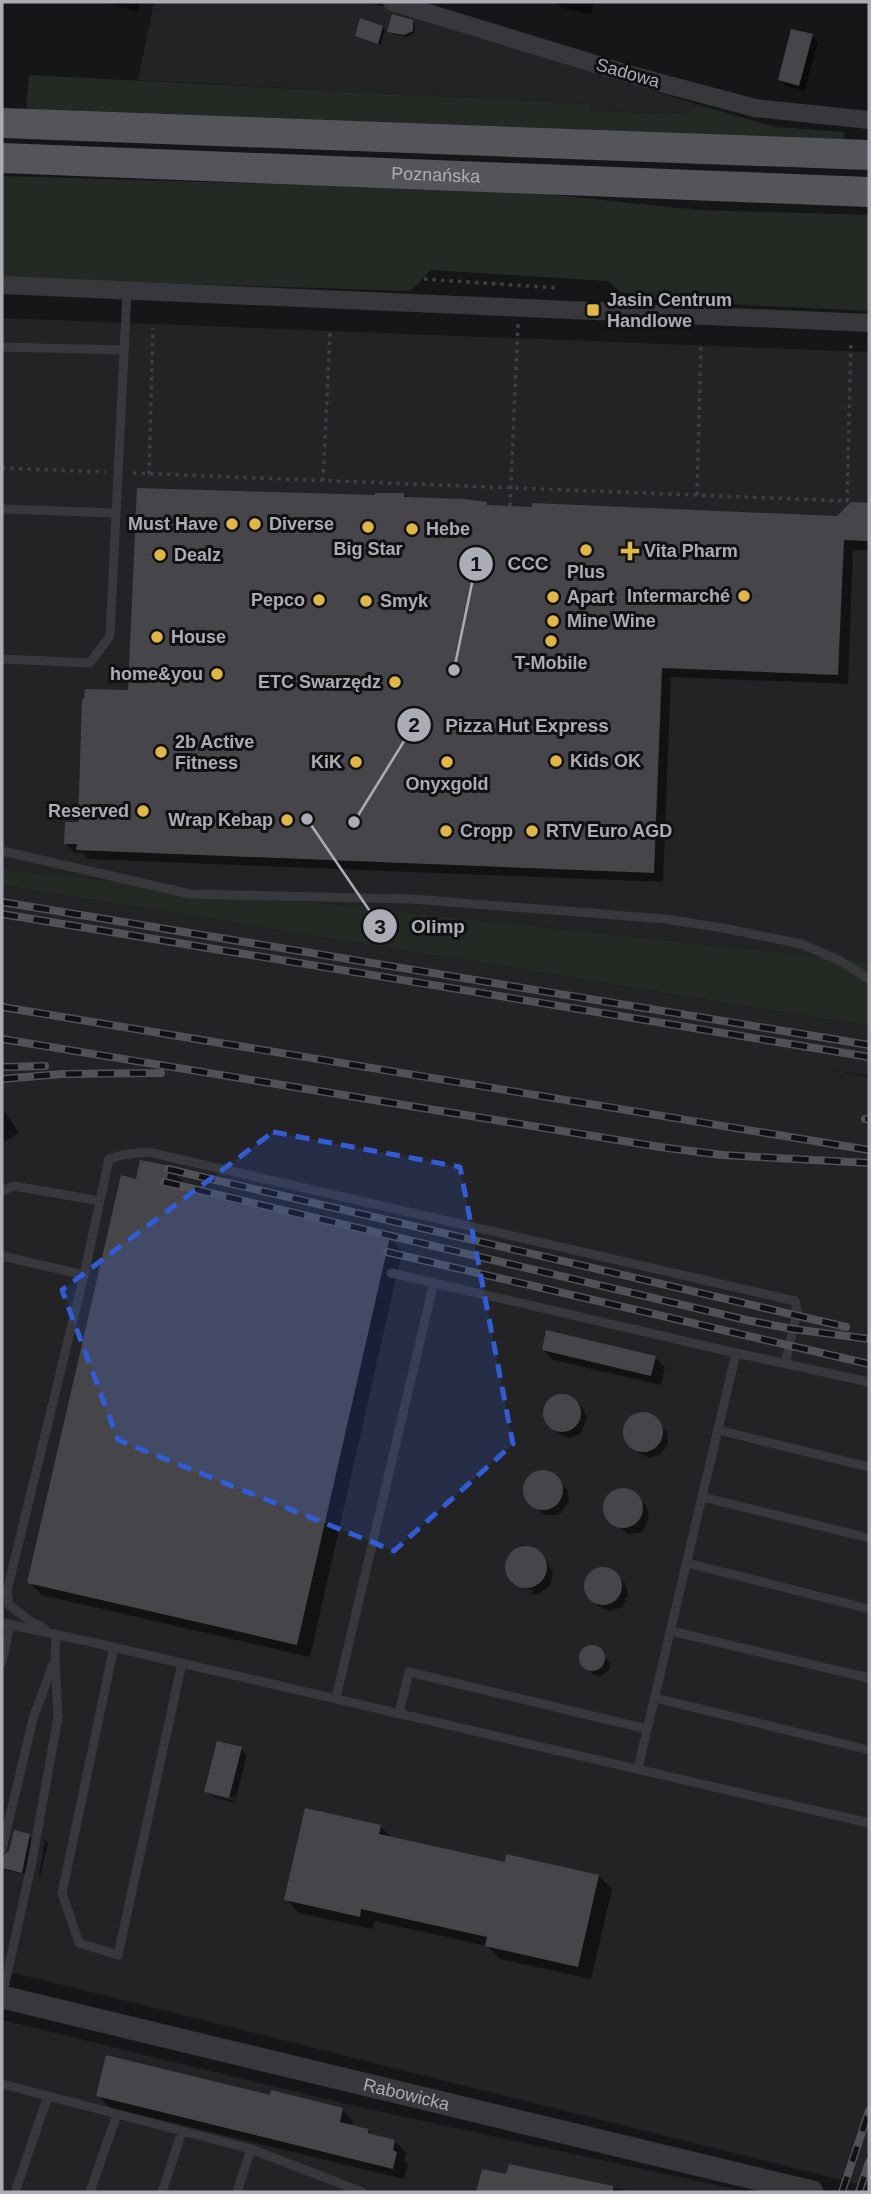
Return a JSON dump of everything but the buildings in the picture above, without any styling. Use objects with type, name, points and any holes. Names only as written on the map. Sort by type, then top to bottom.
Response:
[{"type":"main road","name":"Poznańska","points":[[2,123],[869,155]]},
{"type":"main road","name":"Poznańska","points":[[2,158],[869,192]]},
{"type":"street","name":"Sadowa","points":[[392,2],[635,76],[755,108],[869,120]]},
{"type":"street","points":[[2,285],[860,322]]},
{"type":"street","name":"Rabowicka","points":[[2,1997],[812,2192]]},
{"type":"lane","points":[[2,659],[90,663],[110,636],[127,291]]},
{"type":"lane","points":[[2,347],[124,350]]},
{"type":"lane","points":[[2,509],[116,513]]},
{"type":"lane","points":[[2,851],[190,894],[412,899],[664,919],[801,944],[839,960],[869,979]]},
{"type":"lane","points":[[56,1634],[30,1621],[9,1605],[6,1591],[84,1275],[109,1159],[148,1152],[795,1301],[797,1312],[785,1364]]},
{"type":"lane","points":[[2,1191],[15,1185],[100,1201]]},
{"type":"lane","points":[[2,1256],[84,1275]]},
{"type":"lane","points":[[391,1273],[869,1382]]},
{"type":"lane","points":[[336,1698],[435,1282]]},
{"type":"lane","points":[[638,1768],[736,1353]]},
{"type":"lane","points":[[718,1430],[869,1467]]},
{"type":"lane","points":[[702,1497],[869,1538]]},
{"type":"lane","points":[[687,1563],[869,1609]]},
{"type":"lane","points":[[2,1662],[6,1624],[869,1823]]},
{"type":"lane","points":[[671,1631],[869,1678]]},
{"type":"lane","points":[[2,1997],[32,1862],[58,1717],[56,1634]]},
{"type":"lane","points":[[114,1647],[62,1893],[79,1942],[118,1955],[182,1663]]},
{"type":"lane","points":[[2,1849],[33,1719],[55,1659]]},
{"type":"lane","points":[[399,1713],[410,1672],[647,1729]]},
{"type":"lane","points":[[655,1698],[869,1750]]},
{"type":"lane","points":[[2,2084],[251,2149],[362,2192]]},
{"type":"lane","points":[[15,2192],[48,2096]]},
{"type":"lane","points":[[90,2192],[117,2114]]},
{"type":"lane","points":[[162,2192],[182,2131]]},
{"type":"lane","points":[[237,2192],[251,2149]]},
{"type":"path","points":[[424,279],[519,283],[558,288]]},
{"type":"path","points":[[510,506],[519,283]]},
{"type":"path","points":[[2,468],[847,501],[860,322]]},
{"type":"path","points":[[149,474],[153,328]]},
{"type":"path","points":[[323,481],[330,332]]},
{"type":"path","points":[[697,495],[701,344]]},
{"type":"highlighted area","points":[[273,1132],[460,1167],[513,1444],[394,1551],[118,1440],[62,1290]]},
{"type":"shaded area","points":[[154,2],[368,2],[699,105],[687,114],[589,111],[589,104],[138,80]]},
{"type":"shaded area","points":[[29,75],[590,104],[590,111],[686,114],[699,105],[775,127],[845,132],[843,142],[26,112]]},
{"type":"shaded area","points":[[2,176],[517,191],[698,210],[869,215],[869,311],[665,301],[620,292],[608,281],[431,270],[411,291],[2,278]]},
{"type":"shaded area","points":[[2,318],[869,352],[869,962],[2,869]]},
{"type":"shaded area","points":[[2,869],[869,962],[869,1026],[2,885]]},
{"type":"shaded area","points":[[2,885],[869,1026],[869,1076],[825,1069],[869,1077],[869,2187],[2,1970]]},
{"type":"shaded area","points":[[2,2020],[346,2104],[748,2192],[2,2192]]},
{"type":"railway","points":[[2,902],[869,1045]]},
{"type":"railway","points":[[2,914],[869,1057]]},
{"type":"railway","points":[[2,1007],[869,1150]]},
{"type":"railway","points":[[2,1039],[660,1147],[722,1155],[869,1163]]},
{"type":"railway","points":[[2,1067],[45,1066]]},
{"type":"railway","points":[[2,1079],[62,1074],[161,1073]]},
{"type":"railway","points":[[168,1169],[846,1327]]},
{"type":"railway","points":[[164,1182],[746,1320],[869,1339]]},
{"type":"railway","points":[[387,1252],[869,1364]]},
{"type":"railway","points":[[842,2192],[869,2111]]},
{"type":"railway","points":[[859,2192],[869,2162]]},
{"type":"place","name":"Jasin Centrum Handlowe","points":[[593,310]]},
{"type":"place","name":"Must Have","points":[[232,524]]},
{"type":"place","name":"Diverse","points":[[255,524]]},
{"type":"place","name":"Big Star","points":[[368,527]]},
{"type":"place","name":"Hebe","points":[[412,529]]},
{"type":"place","name":"Plus","points":[[586,550]]},
{"type":"place","name":"Vita Pharm","points":[[630,551]]},
{"type":"place","name":"Dealz","points":[[160,555]]},
{"type":"place","name":"Intermarché","points":[[744,596]]},
{"type":"place","name":"Apart","points":[[553,597]]},
{"type":"place","name":"Pepco","points":[[319,600]]},
{"type":"place","name":"Smyk","points":[[366,601]]},
{"type":"place","name":"Mine Wine","points":[[553,621]]},
{"type":"place","name":"House","points":[[157,637]]},
{"type":"place","name":"T-Mobile","points":[[551,641]]},
{"type":"place","name":"CCC","points":[[454,670]]},
{"type":"place","name":"home&you","points":[[217,674]]},
{"type":"place","name":"ETC Swarzędz","points":[[395,682]]},
{"type":"place","name":"2b Active Fitness","points":[[161,752]]},
{"type":"place","name":"Kids OK","points":[[556,761]]},
{"type":"place","name":"KiK","points":[[356,762]]},
{"type":"place","name":"Onyxgold","points":[[447,762]]},
{"type":"place","name":"Reserved","points":[[143,811]]},
{"type":"place","name":"Olimp","points":[[307,819]]},
{"type":"place","name":"Wrap Kebap","points":[[287,820]]},
{"type":"place","name":"Pizza Hut Express","points":[[354,822]]},
{"type":"place","name":"Cropp","points":[[446,831]]},
{"type":"place","name":"RTV Euro AGD","points":[[532,831]]}]
